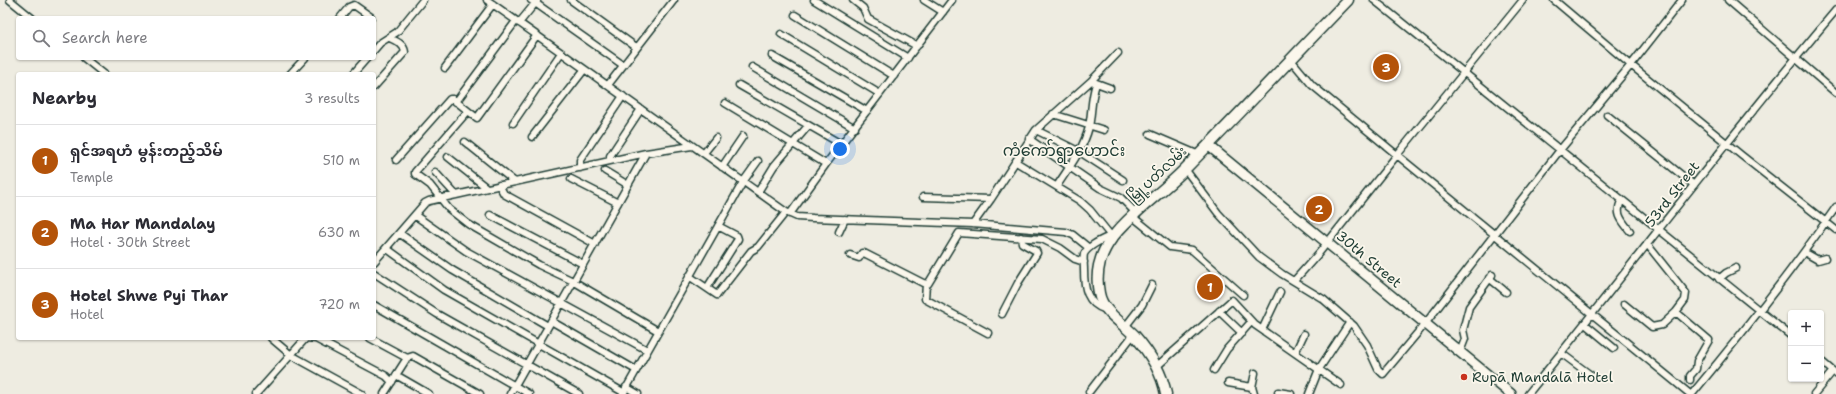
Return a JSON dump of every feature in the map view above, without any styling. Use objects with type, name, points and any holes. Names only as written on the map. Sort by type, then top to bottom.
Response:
[{"type":"main road","name":"မြို့ပတ်လမ်း","points":[[1166,393],[1156,367],[1142,345],[1134,335],[1107,310],[1100,299],[1098,291],[1099,266],[1104,250],[1115,233],[1199,155],[1348,0]]},
{"type":"main road","name":"30th Street","points":[[1208,145],[1511,394]]},
{"type":"street","points":[[10,0],[30,16]]},
{"type":"street","points":[[376,48],[380,43],[390,38],[400,29],[423,0]]},
{"type":"street","points":[[487,0],[788,213],[798,217],[973,224],[1066,232],[1073,235],[1082,244],[1089,248]]},
{"type":"street","points":[[571,0],[636,48]]},
{"type":"street","points":[[608,85],[674,0]]},
{"type":"street","points":[[814,0],[908,58]]},
{"type":"street","points":[[853,0],[863,8],[868,18],[917,46]]},
{"type":"street","points":[[924,0],[943,12]]},
{"type":"street","points":[[689,276],[717,295],[718,294],[751,251],[758,247],[788,213],[855,128],[952,0]]},
{"type":"street","points":[[1374,0],[1788,334]]},
{"type":"street","points":[[1294,281],[1523,0]]},
{"type":"street","points":[[1554,0],[1726,144],[1836,230]]},
{"type":"street","points":[[1185,169],[1199,190],[1235,233],[1259,257],[1282,274],[1324,299],[1350,322],[1364,340],[1378,368],[1383,374],[1425,324],[1560,150],[1631,65],[1682,0]]},
{"type":"street","points":[[1728,0],[1836,93]]},
{"type":"street","points":[[456,102],[535,1],[623,65]]},
{"type":"street","points":[[445,68],[493,4]]},
{"type":"street","points":[[342,16],[349,7],[354,5],[370,16]]},
{"type":"street","name":"53rd Street","points":[[1528,394],[1585,324],[1726,144],[1795,58],[1836,10]]},
{"type":"street","points":[[795,15],[894,76]]},
{"type":"street","points":[[781,34],[880,94]]},
{"type":"street","points":[[396,160],[450,99],[476,118],[536,35]]},
{"type":"street","points":[[376,85],[405,52],[401,44],[390,38]]},
{"type":"street","points":[[513,123],[561,53]]},
{"type":"street","points":[[973,224],[1016,162],[1036,130],[1053,114],[1094,82],[1118,53]]},
{"type":"street","points":[[772,56],[867,111]]},
{"type":"street","points":[[86,60],[102,72]]},
{"type":"street","points":[[292,72],[303,60]]},
{"type":"street","points":[[355,72],[365,60]]},
{"type":"street","points":[[1291,60],[1312,85],[1592,315],[1691,394],[1759,311],[1836,207]]},
{"type":"street","points":[[752,66],[855,128]]},
{"type":"street","points":[[532,137],[584,70]]},
{"type":"street","points":[[1094,82],[1110,88]]},
{"type":"street","points":[[1057,186],[1080,152],[1089,125],[1094,82]]},
{"type":"street","points":[[738,85],[841,144]]},
{"type":"street","points":[[580,168],[580,160],[623,96]]},
{"type":"street","points":[[725,103],[826,164]]},
{"type":"street","points":[[610,161],[610,156],[641,108]]},
{"type":"street","points":[[468,111],[415,172],[415,174],[430,185],[449,210],[468,224],[658,331]]},
{"type":"street","points":[[1053,114],[1104,130]]},
{"type":"street","points":[[1607,115],[1694,185]]},
{"type":"street","points":[[758,192],[774,166],[808,126]]},
{"type":"street","points":[[1036,130],[1080,152],[1123,180]]},
{"type":"street","points":[[1150,134],[1199,155]]},
{"type":"street","points":[[722,167],[743,136]]},
{"type":"street","points":[[704,153],[716,138]]},
{"type":"street","points":[[1029,139],[1100,188],[1121,198],[1134,215],[1170,247],[1192,250],[1243,295]]},
{"type":"street","points":[[465,142],[515,182]]},
{"type":"street","points":[[376,260],[416,216],[425,203],[441,198],[646,153],[692,146]]},
{"type":"street","points":[[510,394],[646,153]]},
{"type":"street","points":[[448,157],[486,188]]},
{"type":"street","points":[[624,391],[743,182],[758,161]]},
{"type":"street","points":[[1016,162],[1080,201],[1115,233],[1089,248],[1084,254],[1084,282],[1089,299],[1100,308],[1107,310]]},
{"type":"street","points":[[605,171],[628,185]]},
{"type":"street","points":[[435,172],[456,195]]},
{"type":"street","points":[[571,179],[618,203]]},
{"type":"street","points":[[499,185],[504,194],[594,244]]},
{"type":"street","points":[[923,197],[991,199]]},
{"type":"street","points":[[1622,200],[1618,210],[1620,219],[1630,230]]},
{"type":"street","points":[[490,215],[583,264]]},
{"type":"street","points":[[416,216],[466,251],[647,350]]},
{"type":"street","points":[[839,232],[845,218]]},
{"type":"street","points":[[707,288],[738,239],[737,236],[718,226]]},
{"type":"street","points":[[400,233],[452,270],[636,370]]},
{"type":"street","points":[[988,333],[925,299],[926,284],[930,281],[959,233],[1042,239],[1084,262]]},
{"type":"street","points":[[1002,314],[1018,283],[1037,253],[1036,251],[1022,244],[1021,237]]},
{"type":"street","points":[[1624,304],[1652,327],[1662,325],[1676,312],[1685,300],[1686,293],[1647,244]]},
{"type":"street","points":[[386,248],[427,279],[624,391],[638,394]]},
{"type":"street","points":[[1804,252],[1818,260],[1825,258]]},
{"type":"street","points":[[850,255],[859,258],[862,253],[864,253],[926,284]]},
{"type":"street","points":[[1720,279],[1726,273],[1736,268]]},
{"type":"street","points":[[376,274],[437,314],[579,394]]},
{"type":"street","points":[[1460,352],[1465,339],[1463,330],[1469,307],[1490,277],[1506,292]]},
{"type":"street","points":[[1125,327],[1142,305],[1152,285]]},
{"type":"street","points":[[1262,330],[1280,292]]},
{"type":"street","points":[[1156,367],[1232,300],[1251,322],[1341,385]]},
{"type":"street","points":[[376,306],[529,394]]},
{"type":"street","points":[[1219,311],[1242,333]]},
{"type":"street","points":[[1676,312],[1709,340],[1697,361],[1696,369],[1690,376],[1690,380]]},
{"type":"street","points":[[1214,370],[1227,349],[1251,322]]},
{"type":"street","points":[[1309,394],[1319,370],[1350,322]]},
{"type":"street","points":[[1585,324],[1614,348]]},
{"type":"street","points":[[1295,353],[1304,334]]},
{"type":"street","points":[[1090,392],[1134,335]]},
{"type":"street","points":[[273,340],[291,355],[362,394]]},
{"type":"street","points":[[260,393],[304,340]]},
{"type":"street","points":[[320,340],[386,376],[392,382]]},
{"type":"street","points":[[374,340],[407,358]]},
{"type":"street","points":[[1561,352],[1592,376]]},
{"type":"street","points":[[384,394],[407,358],[413,356],[480,394]]},
{"type":"street","points":[[1814,394],[1834,372],[1824,364]]},
{"type":"street","points":[[1228,383],[1253,391],[1255,373]]},
{"type":"street","points":[[396,375],[429,394]]},
{"type":"street","points":[[1278,392],[1291,394]]},
{"type":"place","name":"Hotel Shwe Pyi Thar","points":[[1386,67]]},
{"type":"place","name":"Ma Har Mandalay","points":[[1319,209]]},
{"type":"place","name":"ရှင်အရဟံ မွန်းတည့်သိမ်","points":[[1210,287]]},
{"type":"place","name":"Rupā Mandalā Hotel","points":[[1464,377]]},
{"type":"district","name":"ကံကော်ရွာဟောင်း","points":[[1064,150]]}]
